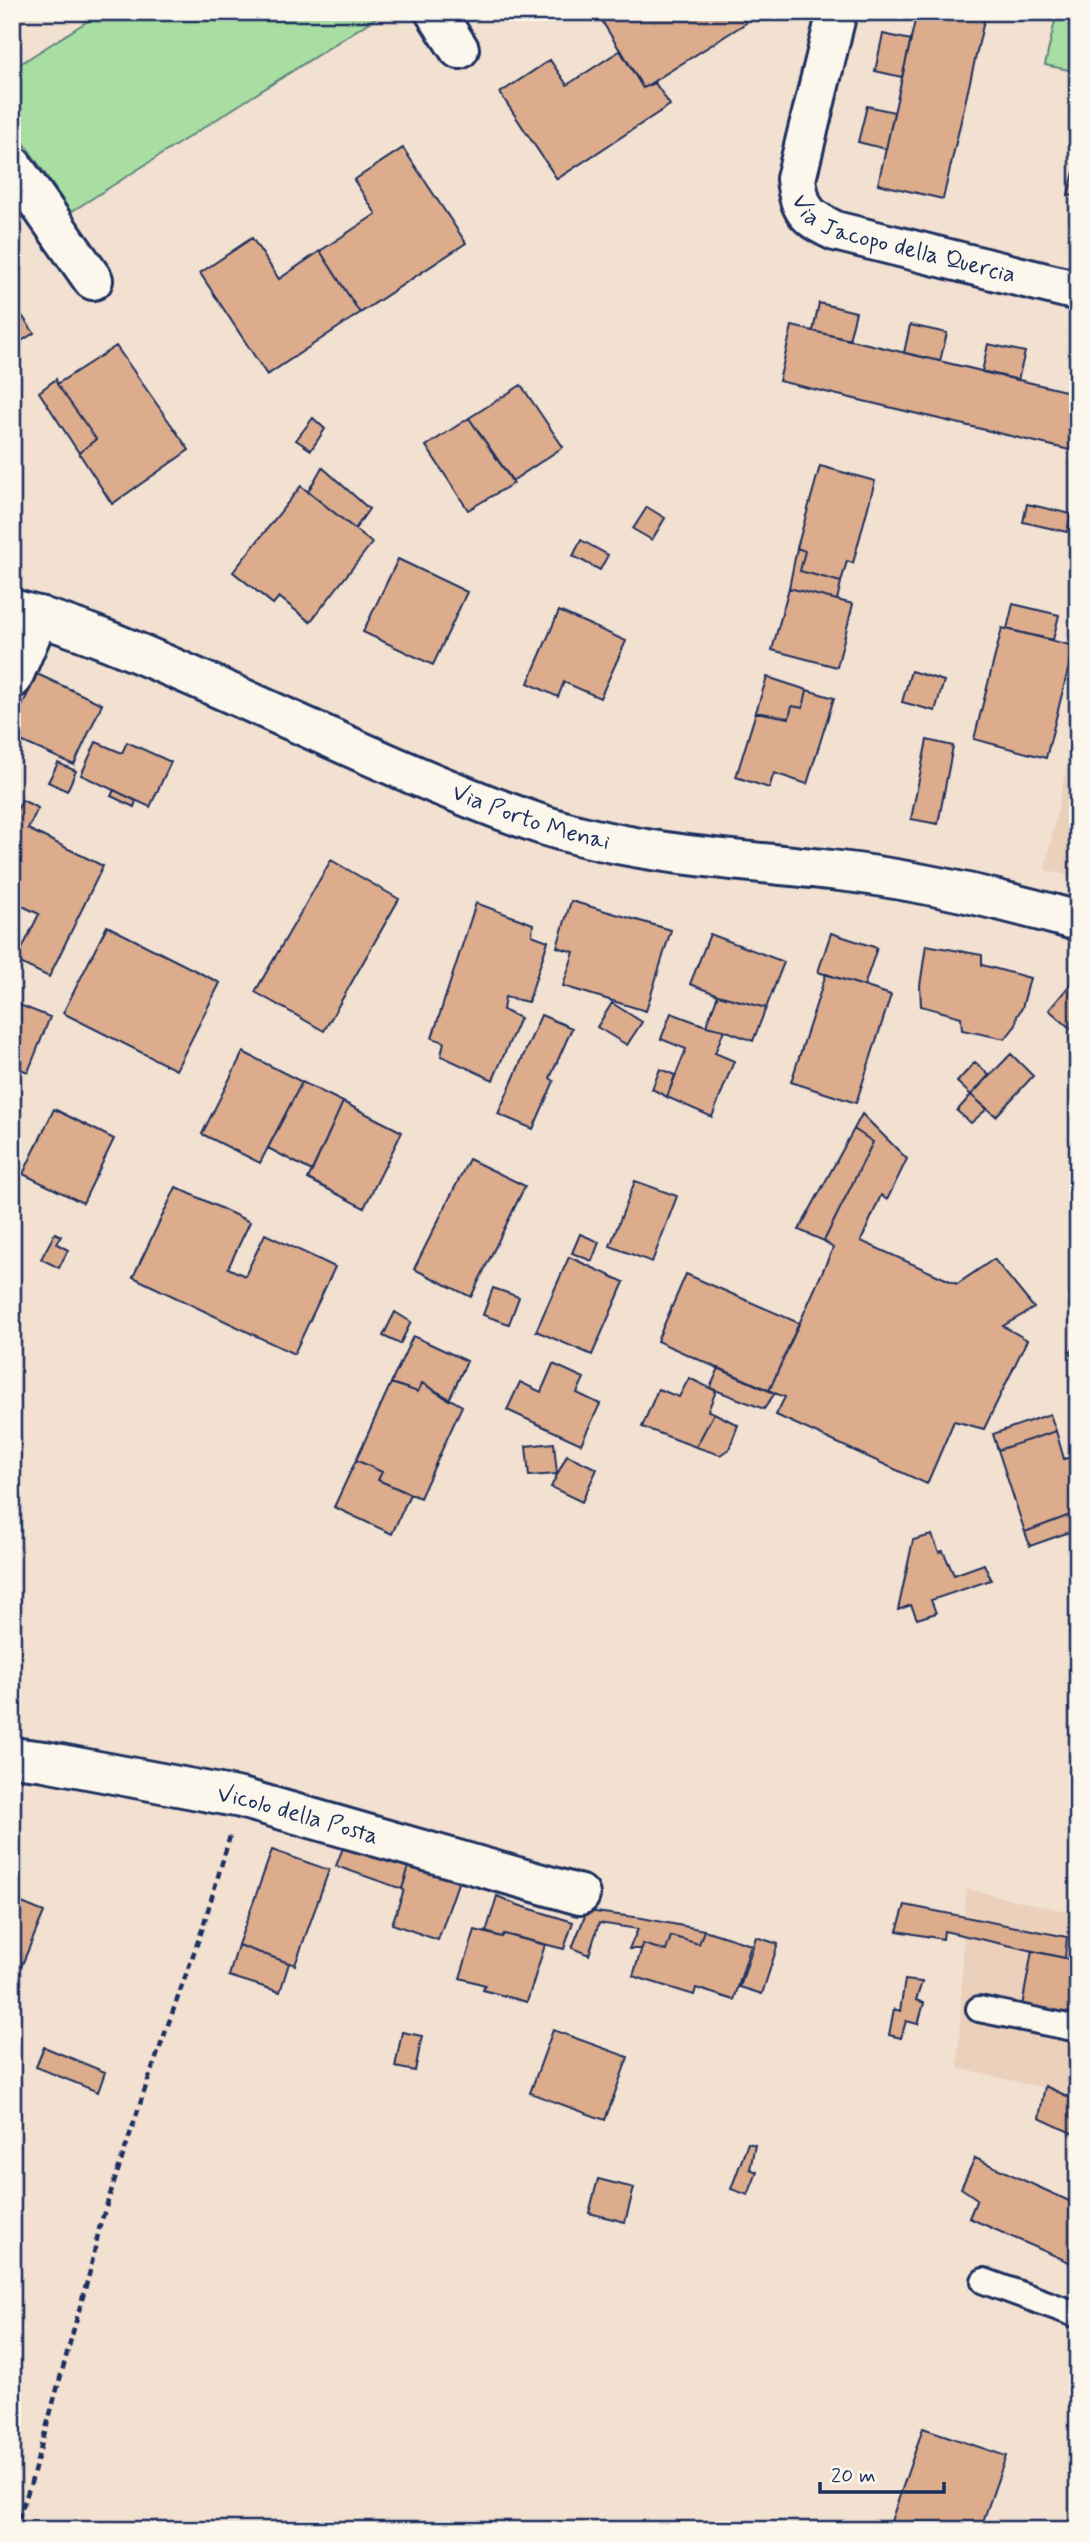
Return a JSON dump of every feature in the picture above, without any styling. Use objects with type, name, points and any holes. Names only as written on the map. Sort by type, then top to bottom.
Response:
[{"type":"street","points":[[435,12],[459,49]]},
{"type":"street","name":"Via Jacopo della Quercia","points":[[837,12],[796,179],[798,199],[803,211],[815,221],[835,231],[1078,290]]},
{"type":"street","points":[[12,165],[93,280]]},
{"type":"street","points":[[12,679],[24,656],[26,613]]},
{"type":"street","name":"Via Porto Menai","points":[[26,613],[122,646],[437,783],[538,823],[610,842],[685,856],[909,880],[971,892],[1078,921]]},
{"type":"street","name":"Vicolo della Posta","points":[[12,1757],[241,1798],[580,1895]]},
{"type":"lane","points":[[979,2009],[1078,2029]]},
{"type":"lane","points":[[984,2281],[1078,2315]]},
{"type":"path","points":[[14,2530],[30,2486],[90,2271],[100,2225],[202,1930],[241,1798]]},
{"type":"shaded area","points":[[1078,714],[1078,878],[1045,870]]},
{"type":"shaded area","points":[[966,1889],[1078,1914],[1078,2096],[958,2068]]},
{"type":"green space","points":[[102,12],[385,12],[71,212],[12,125],[12,69]]},
{"type":"green space","points":[[1057,12],[1078,12],[1078,72],[1045,65]]},
{"type":"building","points":[[605,12],[739,12],[746,23],[643,88],[599,16]]},
{"type":"building","points":[[917,12],[986,12],[943,199],[878,184]]},
{"type":"building","points":[[883,34],[911,40],[902,77],[875,71]]},
{"type":"building","points":[[621,50],[643,88],[655,83],[670,105],[557,179],[500,93],[550,60],[567,85]]},
{"type":"building","points":[[867,106],[894,112],[886,149],[858,142]]},
{"type":"building","points":[[403,148],[466,243],[360,313],[320,251],[376,214],[354,180]]},
{"type":"building","points":[[1078,157],[1078,197],[1068,195]]},
{"type":"building","points":[[252,238],[279,279],[320,251],[360,313],[267,375],[200,273]]},
{"type":"building","points":[[12,301],[34,333],[12,347]]},
{"type":"building","points":[[819,303],[856,312],[849,340],[813,331]]},
{"type":"building","points":[[910,325],[947,333],[940,361],[904,353]]},
{"type":"building","points":[[792,326],[1078,394],[1078,452],[779,381]]},
{"type":"building","points":[[988,344],[1025,352],[1018,380],[982,372]]},
{"type":"building","points":[[116,346],[189,450],[112,504],[79,453],[96,439],[57,384]]},
{"type":"building","points":[[1078,364],[1078,394],[1069,392]]},
{"type":"building","points":[[56,379],[96,439],[79,453],[39,392]]},
{"type":"building","points":[[521,385],[563,447],[512,481],[469,418]]},
{"type":"building","points":[[313,418],[325,429],[311,450],[296,440]]},
{"type":"building","points":[[469,418],[514,483],[468,510],[426,446]]},
{"type":"building","points":[[820,466],[875,481],[853,563],[847,561],[841,582],[800,571],[805,551],[797,548]]},
{"type":"building","points":[[322,467],[369,509],[355,529],[308,492]]},
{"type":"building","points":[[301,486],[372,543],[310,622],[279,597],[273,604],[233,572]]},
{"type":"building","points":[[1027,504],[1071,514],[1067,532],[1023,522]]},
{"type":"building","points":[[647,507],[665,518],[652,540],[633,529]]},
{"type":"building","points":[[581,540],[608,555],[600,570],[573,556]]},
{"type":"building","points":[[797,548],[805,551],[800,571],[841,582],[837,600],[789,588]]},
{"type":"building","points":[[398,559],[467,592],[433,665],[363,632]]},
{"type":"building","points":[[789,588],[853,604],[837,667],[772,650]]},
{"type":"building","points":[[1013,604],[1059,615],[1053,640],[1007,629]]},
{"type":"building","points":[[559,611],[626,641],[600,698],[564,682],[558,697],[528,683]]},
{"type":"building","points":[[1002,628],[1074,646],[1046,758],[974,739]]},
{"type":"building","points":[[911,671],[944,681],[935,711],[902,702]]},
{"type":"building","points":[[37,674],[102,704],[74,765],[12,737],[12,727]]},
{"type":"building","points":[[767,677],[807,690],[803,708],[792,706],[789,718],[756,712]]},
{"type":"building","points":[[807,690],[834,698],[807,784],[774,773],[769,788],[736,777],[756,712],[789,718],[792,706],[803,708]]},
{"type":"building","points":[[927,740],[953,746],[938,824],[911,819]]},
{"type":"building","points":[[96,742],[122,753],[127,742],[171,762],[150,807],[81,775]]},
{"type":"building","points":[[58,763],[76,771],[67,791],[48,782]]},
{"type":"building","points":[[114,790],[136,801],[134,807],[111,796]]},
{"type":"building","points":[[22,800],[38,808],[28,829],[103,866],[49,977],[16,961],[39,914],[12,901],[12,820]]},
{"type":"building","points":[[331,860],[399,899],[324,1031],[255,992]]},
{"type":"building","points":[[571,901],[671,930],[646,1011],[563,986],[574,952],[557,947]]},
{"type":"building","points":[[476,903],[533,924],[532,935],[548,941],[528,1002],[505,997],[503,1010],[520,1018],[493,1080],[441,1056],[444,1042],[432,1038]]},
{"type":"building","points":[[107,926],[220,983],[176,1070],[63,1013]]},
{"type":"building","points":[[831,933],[877,948],[864,986],[818,972]]},
{"type":"building","points":[[710,934],[784,962],[766,1008],[690,984]]},
{"type":"building","points":[[926,945],[982,955],[982,965],[1030,978],[1016,1025],[1005,1039],[962,1030],[961,1017],[921,1006],[920,986]]},
{"type":"building","points":[[826,974],[891,995],[856,1103],[791,1082]]},
{"type":"building","points":[[1074,980],[1078,984],[1078,1035],[1049,1010]]},
{"type":"building","points":[[718,995],[766,1008],[753,1041],[706,1026]]},
{"type":"building","points":[[12,1002],[50,1017],[28,1072],[12,1066]]},
{"type":"building","points":[[612,1003],[642,1022],[627,1045],[597,1027]]},
{"type":"building","points":[[671,1013],[724,1030],[715,1053],[734,1061],[712,1117],[667,1097],[686,1049],[661,1039]]},
{"type":"building","points":[[541,1015],[572,1028],[550,1078],[554,1081],[533,1129],[498,1114]]},
{"type":"building","points":[[243,1052],[302,1082],[260,1163],[202,1134]]},
{"type":"building","points":[[1011,1054],[1033,1076],[996,1116],[971,1095]]},
{"type":"building","points":[[975,1062],[989,1075],[971,1095],[957,1082]]},
{"type":"building","points":[[660,1069],[675,1075],[667,1097],[652,1089]]},
{"type":"building","points":[[302,1082],[343,1102],[312,1171],[268,1148]]},
{"type":"building","points":[[971,1095],[987,1109],[971,1123],[957,1111]]},
{"type":"building","points":[[343,1102],[402,1132],[364,1208],[308,1179]]},
{"type":"building","points":[[54,1109],[114,1139],[83,1203],[23,1174]]},
{"type":"building","points":[[862,1114],[907,1159],[887,1200],[881,1195],[861,1241],[957,1284],[994,1259],[1034,1308],[1003,1326],[1027,1340],[984,1429],[954,1421],[927,1484],[776,1415],[785,1397],[769,1391],[833,1248],[824,1241],[873,1142],[854,1129]]},
{"type":"building","points":[[854,1129],[873,1142],[824,1241],[799,1230]]},
{"type":"building","points":[[469,1159],[525,1186],[471,1297],[414,1269]]},
{"type":"building","points":[[635,1181],[677,1196],[652,1262],[610,1246]]},
{"type":"building","points":[[176,1187],[250,1222],[228,1268],[245,1276],[265,1234],[335,1267],[294,1354],[133,1277]]},
{"type":"building","points":[[55,1233],[61,1236],[57,1244],[68,1250],[59,1268],[41,1259]]},
{"type":"building","points":[[580,1234],[599,1242],[592,1261],[572,1253]]},
{"type":"building","points":[[569,1257],[624,1282],[592,1355],[536,1331]]},
{"type":"building","points":[[686,1274],[799,1323],[769,1391],[657,1341]]},
{"type":"building","points":[[493,1288],[519,1297],[509,1324],[483,1315]]},
{"type":"building","points":[[395,1312],[411,1322],[400,1344],[383,1336]]},
{"type":"building","points":[[413,1336],[467,1361],[449,1400],[422,1383],[418,1392],[391,1383]]},
{"type":"building","points":[[1078,1349],[1078,1374],[1070,1351]]},
{"type":"building","points":[[553,1364],[584,1378],[577,1393],[600,1404],[581,1444],[507,1410],[520,1382],[541,1392]]},
{"type":"building","points":[[719,1368],[775,1393],[764,1409],[710,1388]]},
{"type":"building","points":[[689,1378],[716,1391],[708,1411],[714,1413],[696,1447],[642,1427],[658,1389],[679,1397]]},
{"type":"building","points":[[391,1383],[418,1392],[422,1383],[462,1406],[420,1498],[378,1480],[382,1472],[356,1460]]},
{"type":"building","points":[[714,1413],[738,1425],[729,1449],[720,1455],[696,1447]]},
{"type":"building","points":[[1050,1414],[1056,1431],[998,1450],[993,1434]]},
{"type":"building","points":[[1056,1431],[1064,1459],[1075,1456],[1078,1464],[1078,1512],[1025,1532],[998,1450]]},
{"type":"building","points":[[554,1443],[557,1474],[529,1476],[526,1446]]},
{"type":"building","points":[[567,1455],[597,1469],[582,1502],[551,1487]]},
{"type":"building","points":[[356,1460],[382,1472],[378,1480],[410,1494],[392,1534],[334,1507]]},
{"type":"building","points":[[1078,1512],[1078,1529],[1030,1546],[1025,1532]]},
{"type":"building","points":[[932,1535],[954,1575],[984,1564],[991,1580],[931,1600],[936,1613],[917,1619],[911,1605],[898,1610],[913,1540]]},
{"type":"building","points":[[346,1840],[410,1863],[402,1889],[336,1866]]},
{"type":"building","points":[[272,1850],[329,1870],[295,1965],[238,1945]]},
{"type":"building","points":[[410,1863],[459,1880],[438,1940],[392,1924]]},
{"type":"building","points":[[497,1896],[573,1922],[564,1949],[486,1932]]},
{"type":"building","points":[[12,1899],[44,1912],[19,1972],[12,1969]]},
{"type":"building","points":[[905,1905],[1067,1937],[1065,1958],[944,1931],[943,1939],[897,1931]]},
{"type":"building","points":[[587,1911],[704,1930],[699,1944],[671,1936],[666,1951],[643,1944],[642,1949],[629,1949],[638,1929],[599,1923],[589,1955],[572,1948]]},
{"type":"building","points":[[475,1930],[502,1937],[504,1934],[545,1945],[527,2002],[483,1990],[485,1985],[460,1978]]},
{"type":"building","points":[[704,1930],[751,1945],[734,2000],[696,1988],[694,1995],[633,1976],[643,1944],[666,1951],[671,1936],[699,1944]]},
{"type":"building","points":[[756,1937],[778,1944],[762,1994],[740,1987]]},
{"type":"building","points":[[238,1945],[289,1963],[280,1992],[229,1976]]},
{"type":"building","points":[[1032,1951],[1078,1961],[1078,2017],[1022,2006]]},
{"type":"building","points":[[905,1980],[922,1982],[916,2000],[924,2003],[918,2024],[906,2021],[901,2038],[889,2035],[894,2009],[900,2011]]},
{"type":"building","points":[[553,2030],[628,2057],[605,2120],[530,2093]]},
{"type":"building","points":[[402,2032],[422,2036],[415,2071],[395,2067]]},
{"type":"building","points":[[44,2047],[105,2072],[98,2092],[36,2067]]},
{"type":"building","points":[[1045,2086],[1078,2101],[1078,2136],[1039,2118]]},
{"type":"building","points":[[748,2143],[755,2145],[750,2169],[757,2172],[748,2195],[731,2189]]},
{"type":"building","points":[[975,2158],[1078,2205],[1078,2266],[969,2218],[977,2199],[961,2188]]},
{"type":"building","points":[[598,2179],[634,2188],[625,2222],[589,2213]]},
{"type":"building","points":[[923,2428],[1006,2456],[980,2530],[888,2530]]}]
